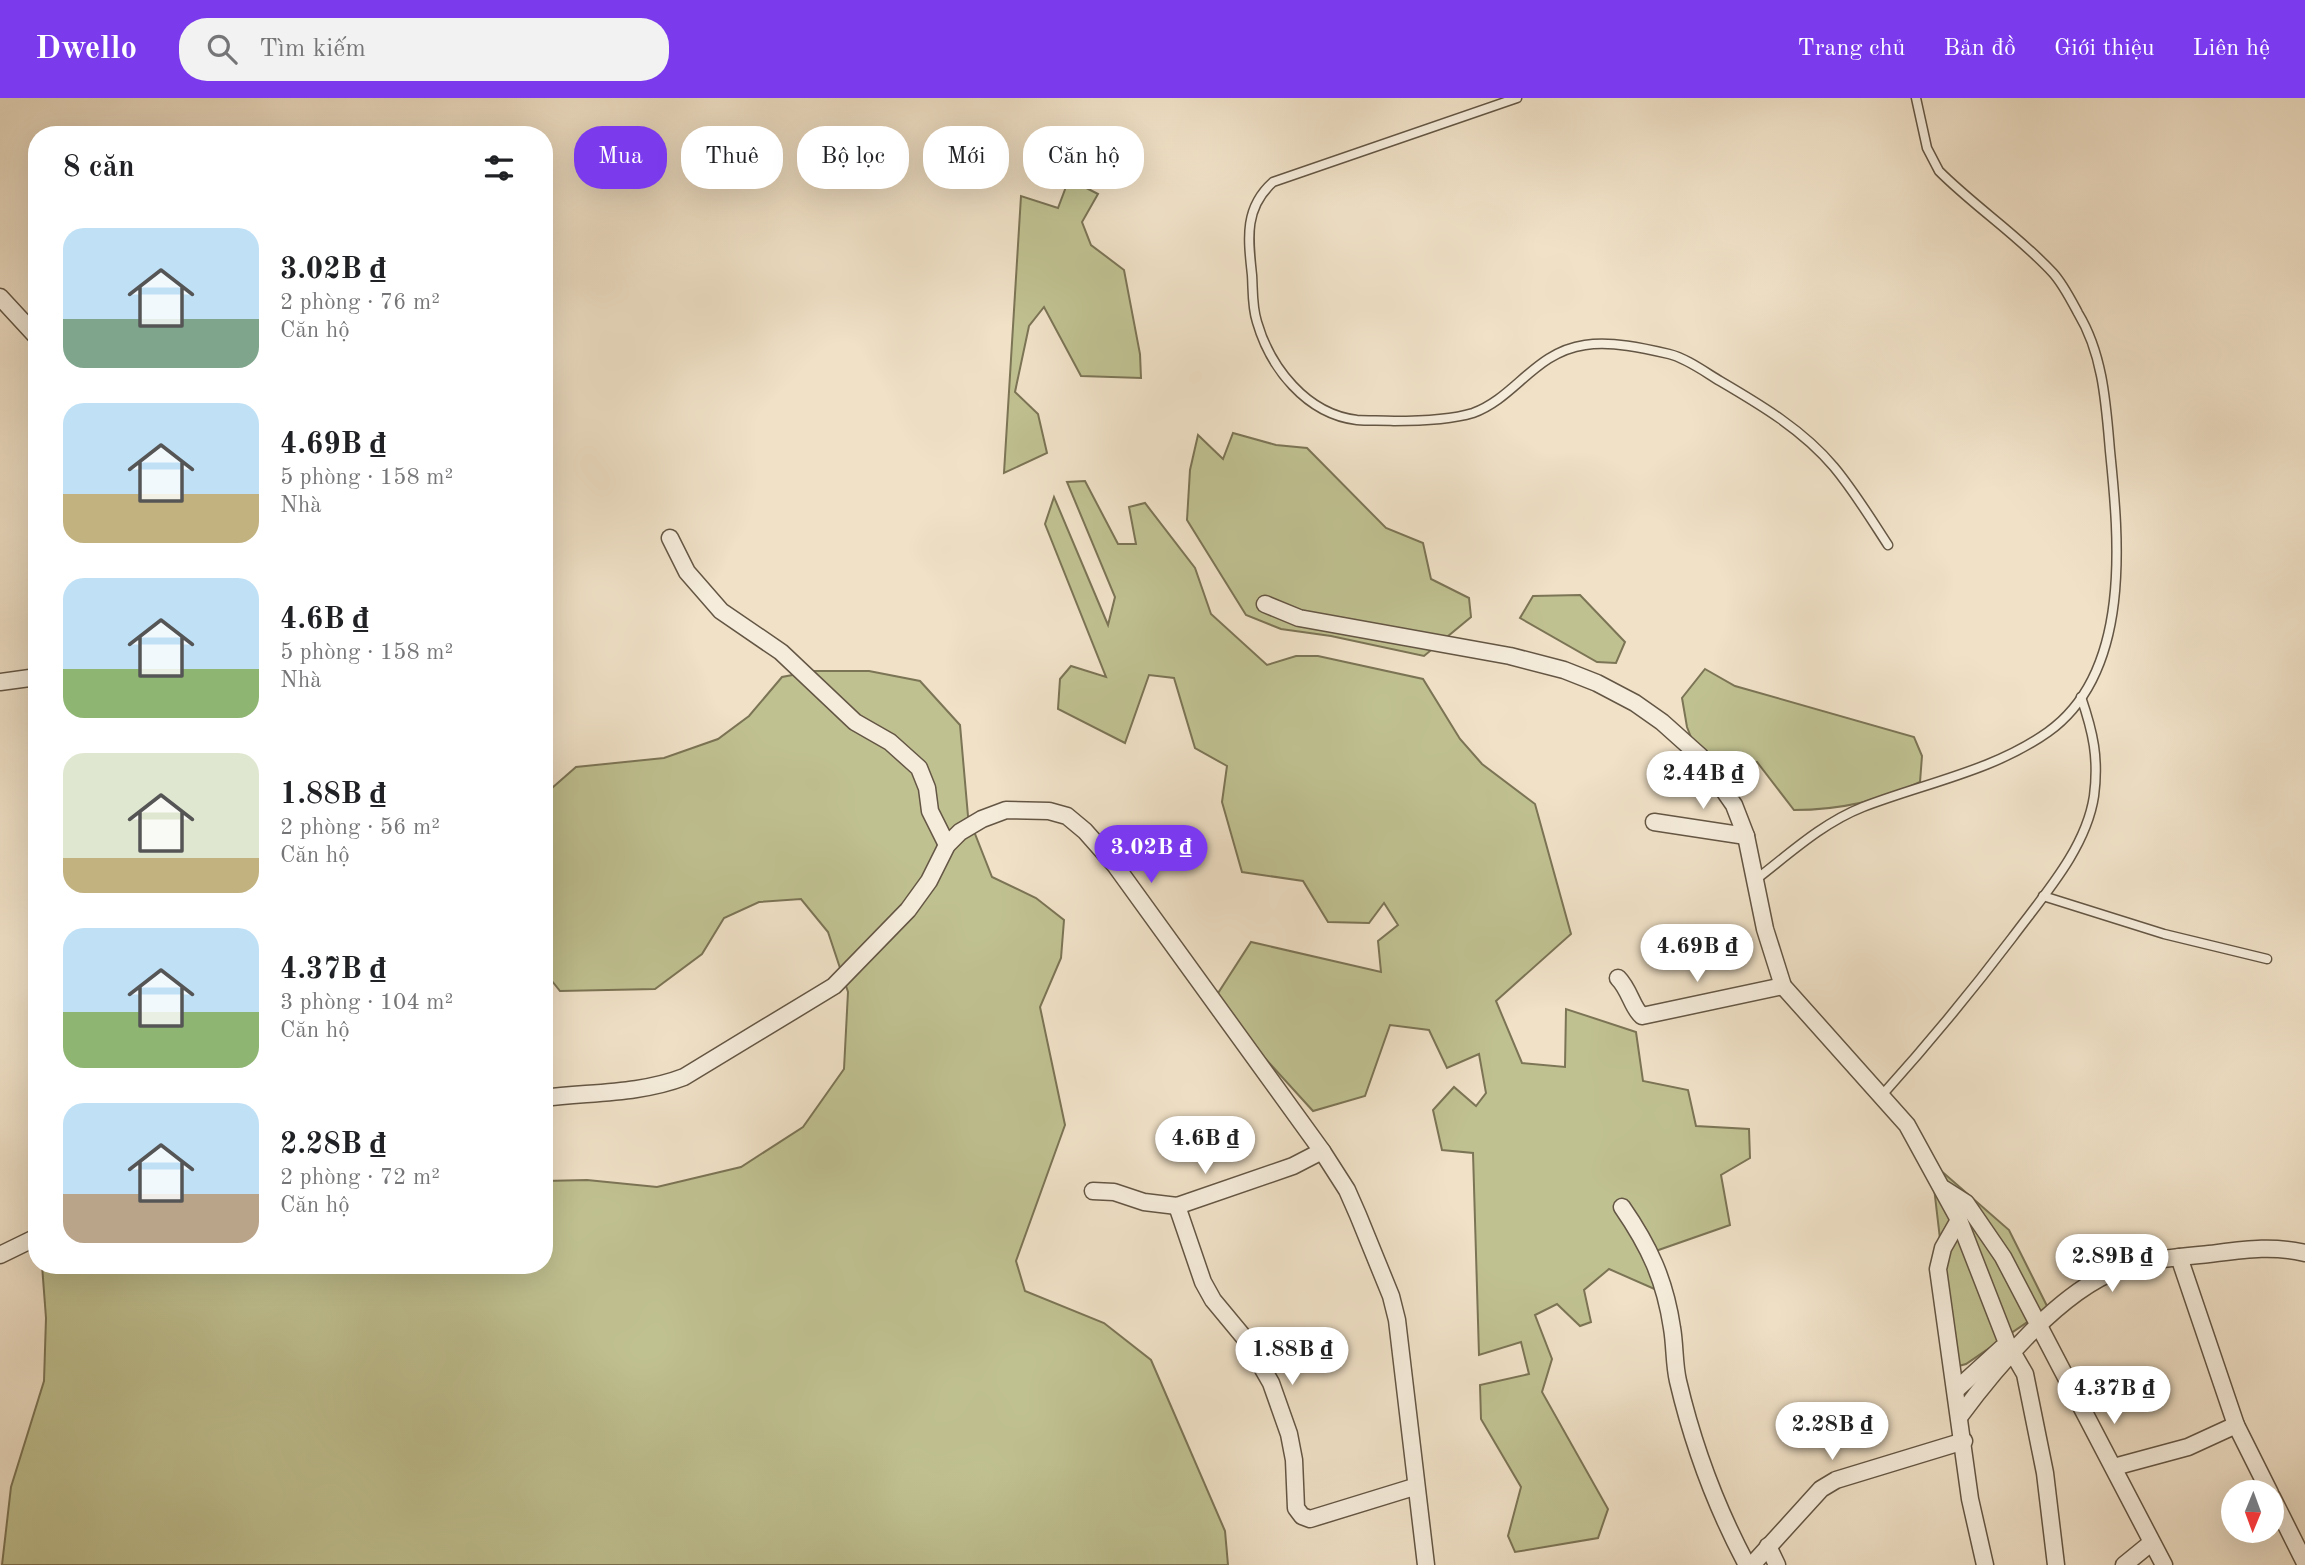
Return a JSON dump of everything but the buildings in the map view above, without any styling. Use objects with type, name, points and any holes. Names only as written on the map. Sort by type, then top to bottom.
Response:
[{"type":"street","points":[[0,297],[28,327]]},
{"type":"street","points":[[670,538],[687,572],[721,611],[781,653],[855,722],[890,742],[919,768],[927,788],[930,811],[947,845]]},
{"type":"street","points":[[1265,604],[1299,618],[1510,656],[1597,683],[1662,722],[1700,757],[1734,805],[1746,836],[1771,953],[1783,986],[1883,1094],[1907,1125],[1959,1220],[2010,1346],[2025,1374],[2045,1473],[2056,1565]]},
{"type":"street","points":[[0,682],[28,678]]},
{"type":"street","points":[[553,1097],[665,1084],[696,1071],[834,986],[908,910],[929,881],[947,845],[960,832],[982,819],[1006,810],[1049,811],[1067,816],[1085,831],[1115,865],[1212,1003],[1322,1151],[1347,1190],[1391,1296],[1401,1340],[1414,1487],[1426,1565]]},
{"type":"street","points":[[1654,822],[1746,836]]},
{"type":"street","points":[[1618,978],[1627,987],[1636,1012],[1642,1016],[1783,986]]},
{"type":"street","points":[[1093,1191],[1114,1192],[1144,1202],[1177,1206],[1293,1166],[1322,1151]]},
{"type":"street","points":[[1942,1187],[1966,1203],[1990,1236],[2164,1565]]},
{"type":"street","points":[[1177,1206],[1203,1282],[1213,1300],[1248,1341],[1271,1383],[1289,1434],[1294,1460],[1296,1508],[1302,1516],[1311,1519],[1414,1487]]},
{"type":"street","points":[[1622,1207],[1657,1264],[1665,1287],[1677,1378],[1693,1436],[1722,1515],[1749,1565],[1821,1489],[1836,1480],[1964,1441]]},
{"type":"street","points":[[1959,1220],[1943,1248],[1938,1269],[1958,1389],[1970,1499],[1986,1565]]},
{"type":"street","points":[[0,1255],[28,1241]]},
{"type":"street","points":[[1958,1389],[2010,1346],[2040,1328],[2092,1283],[2117,1270],[2144,1262],[2265,1247],[2305,1253]]},
{"type":"street","points":[[2179,1257],[2236,1425],[2264,1480]]},
{"type":"street","points":[[1960,1416],[2010,1346]]},
{"type":"street","points":[[2114,1467],[2188,1447],[2236,1425]]},
{"type":"street","points":[[2284,1521],[2305,1563]]},
{"type":"street","points":[[2124,1565],[2151,1543]]},
{"type":"street","points":[[1768,1546],[1777,1565]]},
{"type":"lane","points":[[1517,98],[1273,182],[1258,195],[1251,214],[1250,252],[1255,319],[1270,359],[1297,391],[1326,410],[1355,420],[1406,421],[1473,412],[1503,396],[1527,372],[1550,357],[1584,345],[1624,345],[1673,355],[1769,410],[1802,436],[1833,466],[1888,545]]},
{"type":"lane","points":[[1754,881],[1814,834],[1860,808],[2000,761],[2050,730],[2081,697],[2100,661],[2118,582],[2114,484],[2105,401],[2095,351],[2080,316],[2055,275],[1938,171],[1927,148],[1916,98]]},
{"type":"lane","points":[[1883,1094],[1948,1020],[2071,855],[2086,824],[2094,797],[2096,739],[2081,697]]},
{"type":"lane","points":[[2043,896],[2164,934],[2267,959]]},
{"type":"green space","points":[[1065,189],[1088,189],[1098,194],[1082,222],[1091,245],[1124,270],[1140,354],[1141,378],[1081,376],[1044,307],[1029,326],[1015,392],[1038,414],[1047,453],[1004,473],[1021,196],[1058,208]]},
{"type":"green space","points":[[1233,433],[1276,445],[1307,448],[1386,528],[1423,543],[1431,579],[1469,598],[1471,617],[1424,656],[1331,636],[1281,629],[1246,615],[1187,520],[1190,470],[1198,435],[1223,459]]},
{"type":"green space","points":[[1085,481],[1118,544],[1136,544],[1129,507],[1145,503],[1195,568],[1211,614],[1267,665],[1296,656],[1318,656],[1423,679],[1460,739],[1482,764],[1535,804],[1571,934],[1496,1001],[1522,1063],[1565,1067],[1566,1009],[1636,1032],[1643,1081],[1688,1090],[1696,1126],[1749,1129],[1750,1158],[1721,1175],[1730,1225],[1650,1253],[1659,1291],[1609,1269],[1584,1290],[1591,1322],[1580,1326],[1557,1304],[1535,1315],[1552,1359],[1542,1392],[1608,1509],[1598,1538],[1515,1552],[1508,1536],[1521,1487],[1481,1419],[1480,1385],[1529,1374],[1521,1342],[1479,1355],[1473,1153],[1442,1150],[1433,1110],[1454,1087],[1476,1106],[1486,1093],[1479,1054],[1447,1068],[1429,1030],[1390,1025],[1365,1096],[1313,1111],[1213,1001],[1251,942],[1381,972],[1378,941],[1398,925],[1384,903],[1369,923],[1328,922],[1303,881],[1242,872],[1222,802],[1227,766],[1195,748],[1174,678],[1149,675],[1125,743],[1058,709],[1060,679],[1071,666],[1106,677],[1045,524],[1054,497],[1108,625],[1115,597],[1067,482]]},
{"type":"green space","points":[[1580,595],[1625,642],[1616,663],[1597,662],[1520,618],[1533,596]]},
{"type":"green space","points":[[1705,669],[1735,686],[1914,737],[1922,756],[1920,782],[1858,804],[1794,810],[1757,762],[1700,760],[1687,727],[1682,698]]},
{"type":"green space","points":[[814,671],[869,671],[920,681],[960,725],[968,816],[992,877],[1036,898],[1064,920],[1061,958],[1040,1007],[1065,1125],[1016,1261],[1025,1291],[1104,1323],[1151,1360],[1225,1531],[1228,1565],[2,1565],[11,1487],[44,1381],[46,1318],[43,1274],[553,1274],[553,1181],[587,1180],[657,1187],[741,1167],[803,1127],[844,1069],[848,992],[828,932],[801,899],[759,902],[724,918],[702,954],[655,989],[560,991],[553,982],[553,787],[576,767],[664,758],[718,739],[749,716],[782,677]]},
{"type":"green space","points":[[1931,1162],[2009,1230],[2048,1308],[1966,1364],[1955,1367]]}]
